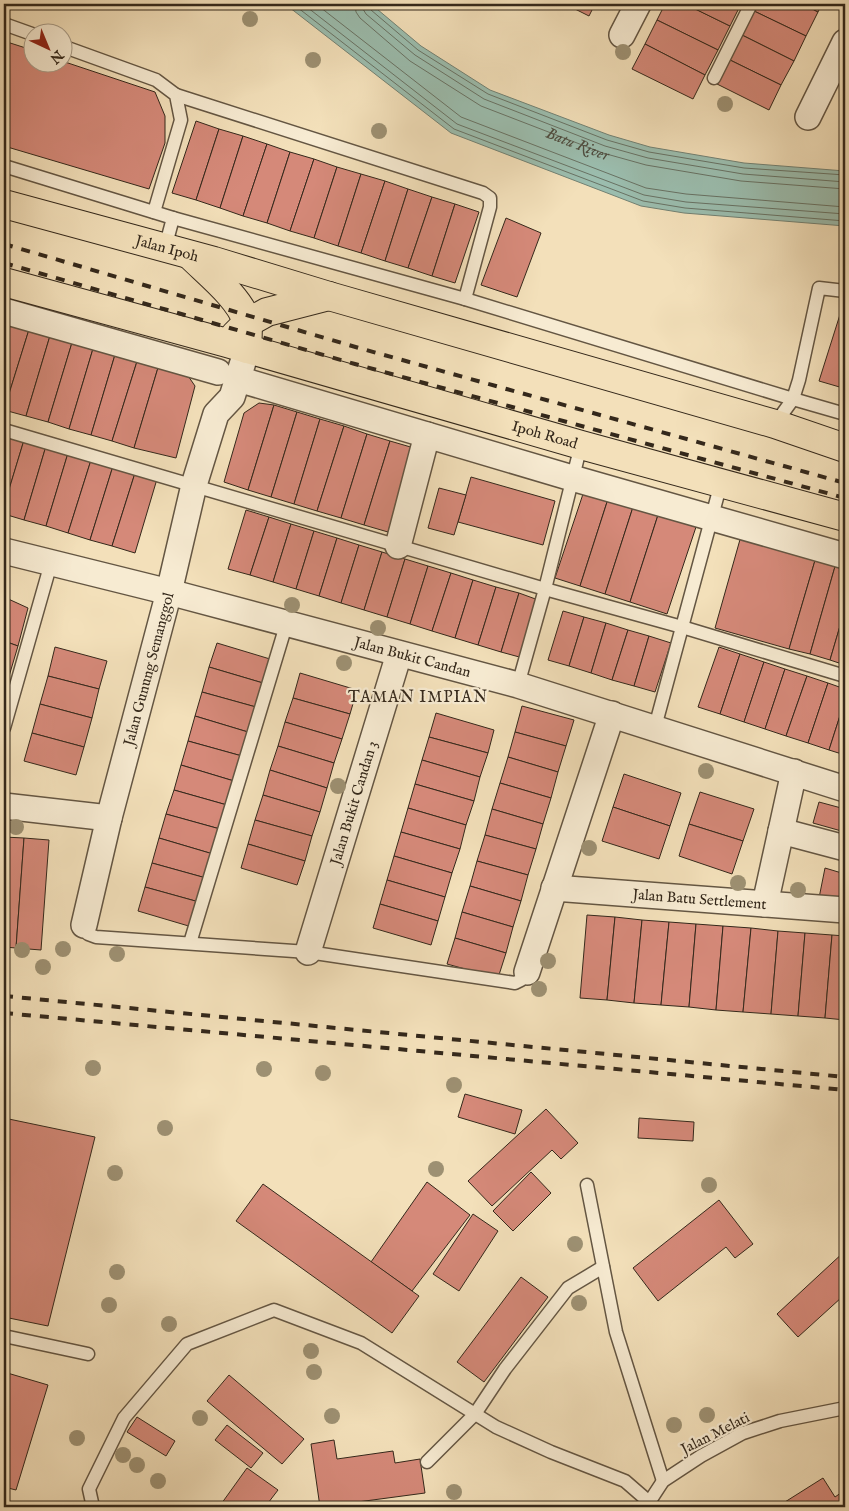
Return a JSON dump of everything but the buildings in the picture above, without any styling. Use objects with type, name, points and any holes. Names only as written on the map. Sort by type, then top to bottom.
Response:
[{"type":"main road","name":"Jalan Ipoh","points":[[4,204],[329,296]]},
{"type":"main road","points":[[177,252],[234,300],[247,323]]},
{"type":"main road","points":[[4,282],[237,346],[247,323],[267,312],[329,296],[775,424],[845,448]]},
{"type":"main road","name":"Ipoh Road","points":[[237,346],[581,445],[845,517]]},
{"type":"street","points":[[622,35],[638,4]]},
{"type":"street","points":[[808,117],[845,42]]},
{"type":"street","points":[[4,311],[845,556]]},
{"type":"street","name":"Jalan Gunung Semanggol","points":[[84,925],[109,818],[169,592],[194,485],[216,414],[212,393],[228,376],[237,346]]},
{"type":"street","points":[[398,546],[427,435]]},
{"type":"street","name":"Jalan Bukit Candan","points":[[4,551],[287,622],[518,685],[845,789]]},
{"type":"street","name":"Jalan Bukit Candan 3","points":[[308,952],[399,654]]},
{"type":"street","points":[[527,972],[612,714]]},
{"type":"street","points":[[765,904],[794,772]]},
{"type":"street","points":[[4,806],[109,818]]},
{"type":"street","points":[[781,831],[845,848]]},
{"type":"street","name":"Jalan Batu Settlement","points":[[554,888],[845,910]]},
{"type":"lane","points":[[714,78],[751,4]]},
{"type":"lane","points":[[4,24],[22,30]]},
{"type":"lane","points":[[72,50],[156,80],[176,95],[483,193],[490,198],[490,208],[465,299]]},
{"type":"lane","points":[[154,212],[180,120],[176,95]]},
{"type":"lane","points":[[4,166],[173,218],[465,299],[793,400],[845,414]]},
{"type":"lane","points":[[173,218],[177,252]]},
{"type":"lane","points":[[775,424],[793,400],[819,288],[845,291]]},
{"type":"lane","points":[[4,430],[845,676]]},
{"type":"lane","points":[[518,685],[545,589],[581,445]]},
{"type":"lane","points":[[655,727],[721,483]]},
{"type":"lane","points":[[4,728],[51,563]]},
{"type":"lane","points":[[190,943],[287,622]]},
{"type":"lane","points":[[84,925],[88,934],[96,937],[308,952],[515,983],[527,972]]},
{"type":"lane","points":[[587,1185],[616,1332],[663,1480]]},
{"type":"lane","points":[[427,1462],[475,1414],[505,1369],[568,1288],[603,1267]]},
{"type":"lane","points":[[93,1507],[89,1488],[124,1418],[187,1344],[274,1310],[361,1343],[496,1427],[551,1452],[625,1481],[647,1504]]},
{"type":"lane","points":[[4,1336],[88,1354]]},
{"type":"lane","name":"Jalan Melati","points":[[647,1504],[663,1480],[700,1456],[743,1433],[780,1421],[845,1408]]},
{"type":"water","name":"Batu River","points":[[285,4],[371,4],[421,46],[490,90],[609,135],[650,147],[744,163],[845,171],[845,226],[684,213],[641,206],[451,133]]},
{"type":"railway","points":[[4,244],[359,348],[845,483]]},
{"type":"railway","points":[[4,263],[355,364],[845,498]]},
{"type":"railway","points":[[4,996],[845,1077]]},
{"type":"railway","points":[[4,1013],[845,1090]]},
{"type":"district","name":"TAMAN IMPIAN","points":[[418,696]]}]
